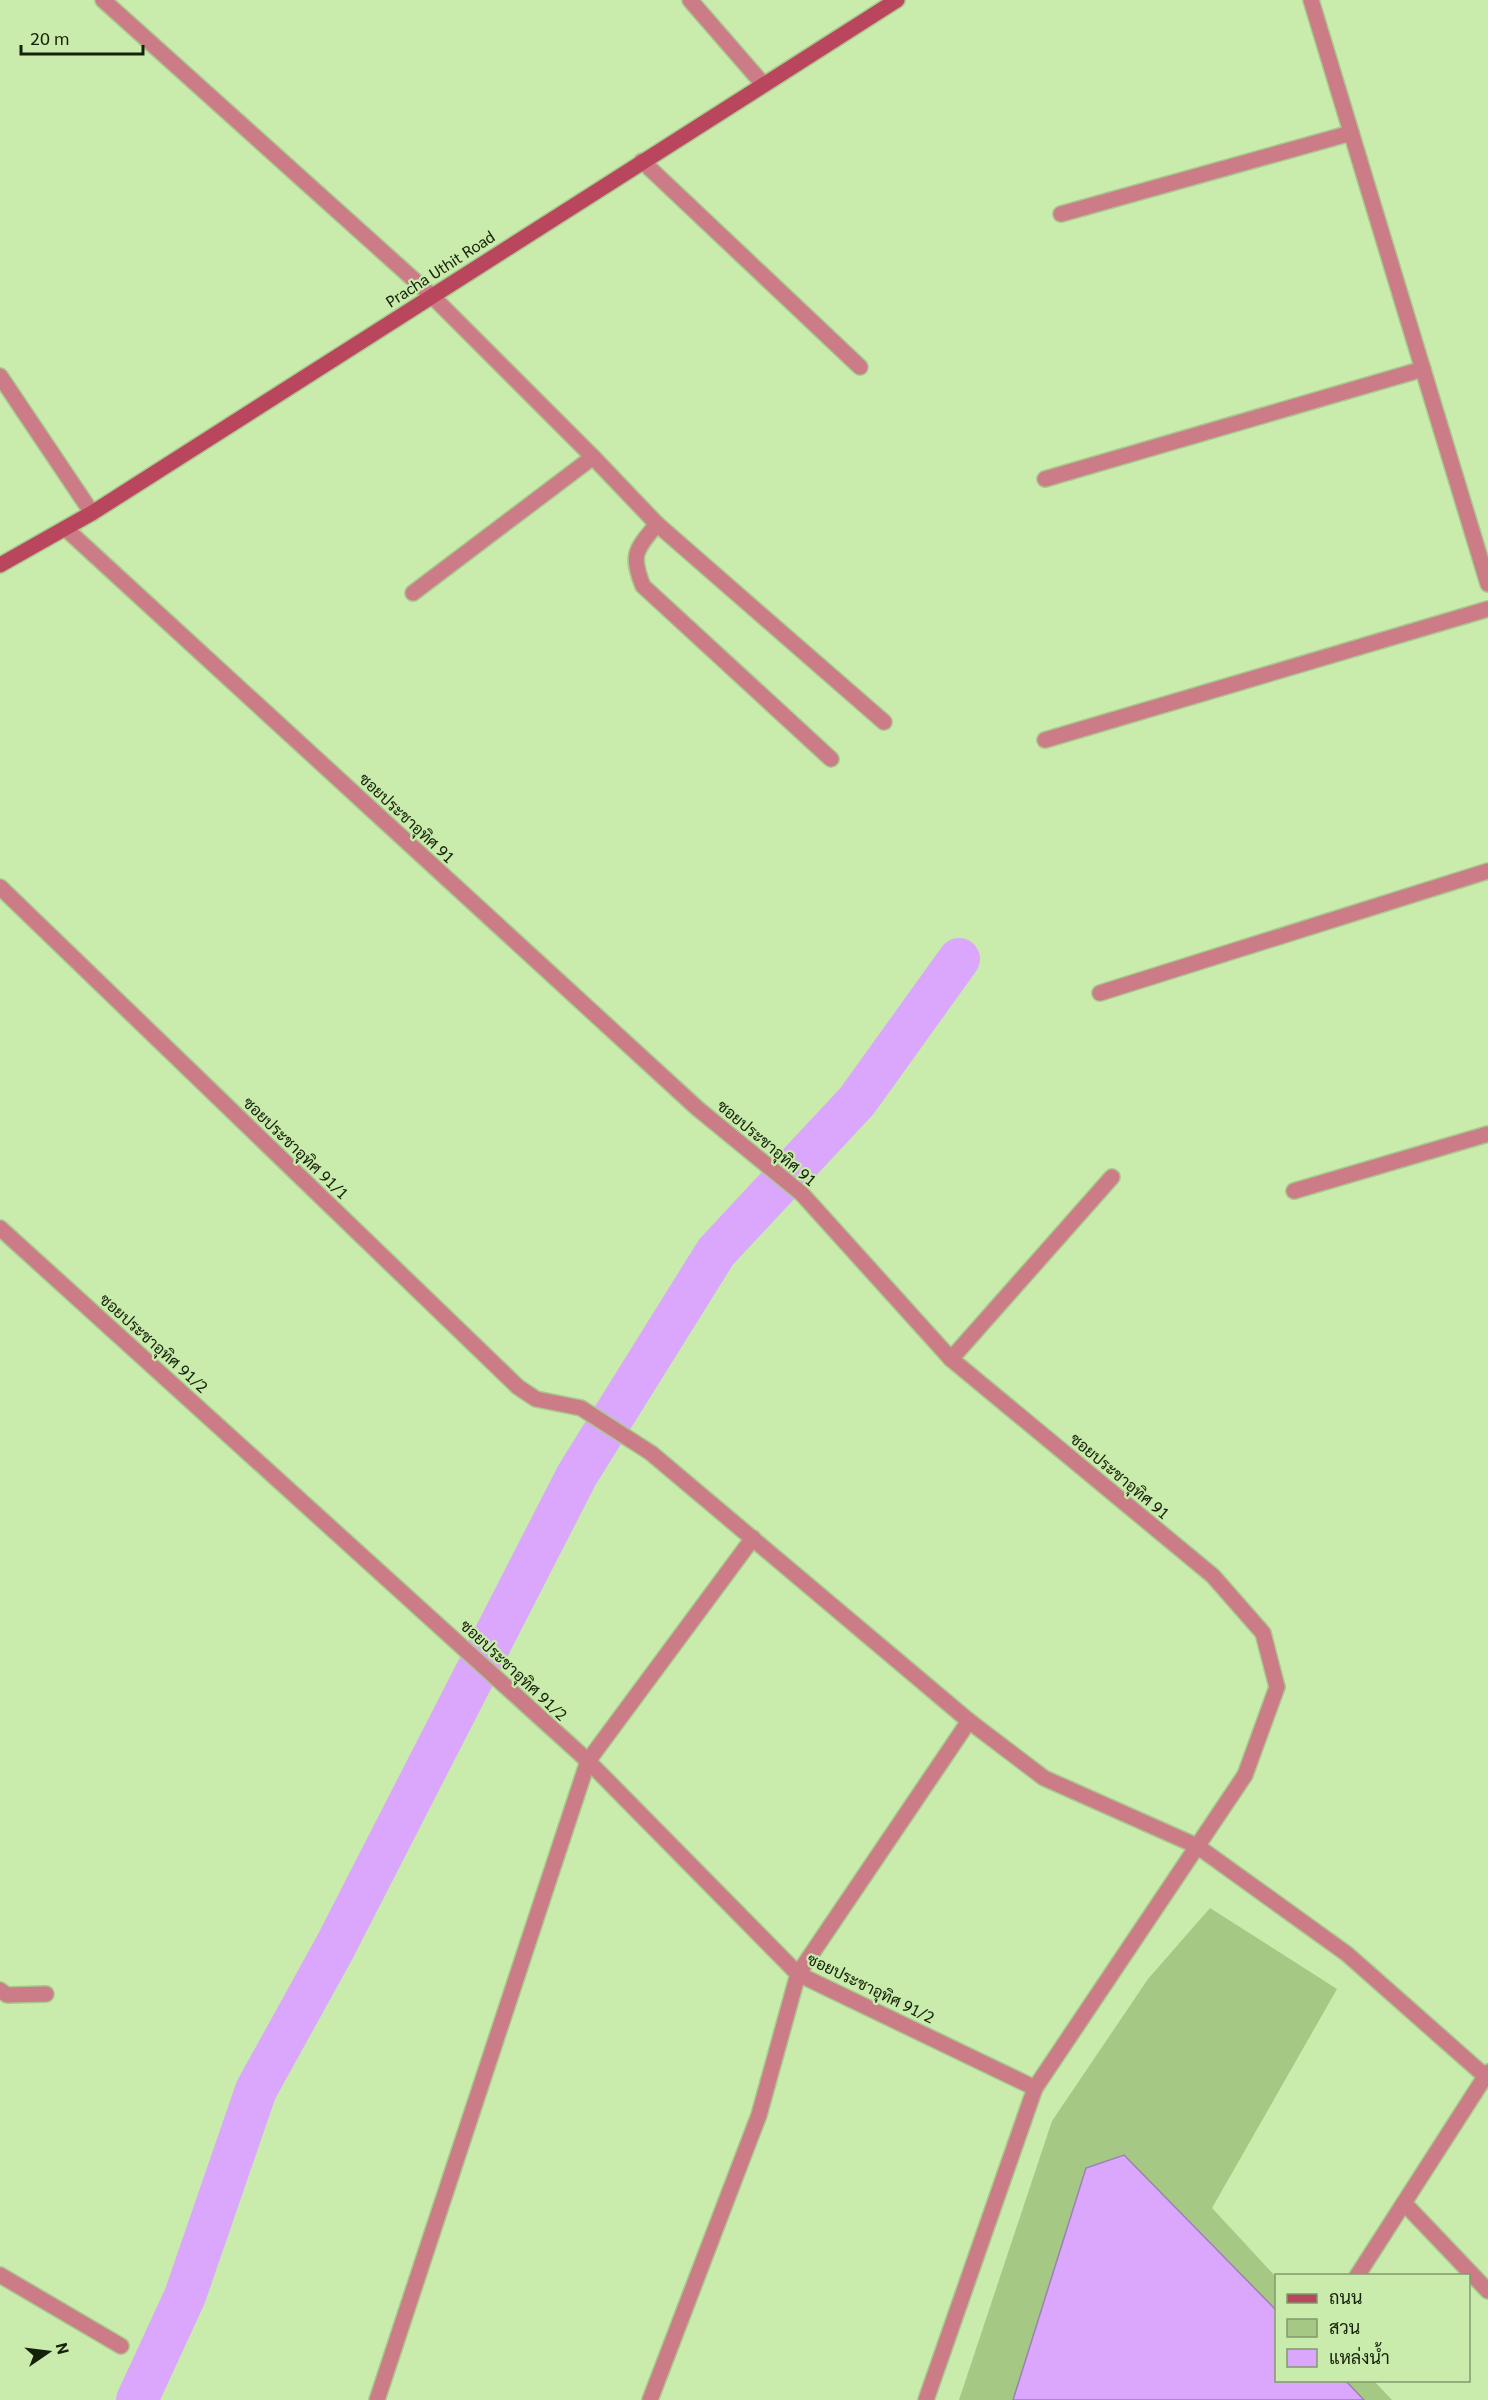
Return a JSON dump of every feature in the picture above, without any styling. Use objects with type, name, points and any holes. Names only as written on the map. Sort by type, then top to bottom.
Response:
[{"type":"main road","name":"Pracha Uthit Road","points":[[0,566],[92,513],[897,0]]},
{"type":"street","points":[[103,0],[432,296],[593,457],[657,525],[884,722]]},
{"type":"street","points":[[690,0],[763,84]]},
{"type":"street","points":[[1311,0],[1488,584]]},
{"type":"street","points":[[1061,214],[1351,133]]},
{"type":"street","points":[[642,161],[860,367]]},
{"type":"street","points":[[1044,479],[1423,369]]},
{"type":"street","points":[[0,376],[92,513]]},
{"type":"street","points":[[413,593],[593,457]]},
{"type":"street","points":[[657,525],[639,546],[635,565],[644,586],[831,759]]},
{"type":"street","name":"ซอยประชาอุทิศ 91","points":[[66,529],[697,1107],[802,1194],[951,1359],[1213,1576],[1263,1633],[1277,1688],[1245,1775],[1035,2088],[926,2400]]},
{"type":"street","points":[[1045,740],[1488,609]]},
{"type":"street","points":[[1100,993],[1488,871]]},
{"type":"street","name":"ซอยประชาอุทิศ 91/1","points":[[0,887],[518,1387],[536,1399],[581,1408],[651,1453],[753,1538]]},
{"type":"street","points":[[1294,1191],[1488,1134]]},
{"type":"street","points":[[951,1359],[1112,1177]]},
{"type":"street","name":"ซอยประชาอุทิศ 91/2","points":[[0,1228],[588,1761],[798,1974],[1035,2088]]},
{"type":"street","points":[[377,2400],[588,1761],[753,1538],[969,1721],[1044,1778],[1197,1846],[1347,1954],[1487,2074],[1359,2274]]},
{"type":"street","points":[[650,2400],[759,2115],[798,1974],[969,1721]]},
{"type":"street","points":[[0,1990],[7,1995],[46,1994]]},
{"type":"street","points":[[1404,2203],[1488,2291]]},
{"type":"street","points":[[0,2275],[122,2346]]},
{"type":"green space","points":[[1210,1908],[1337,1989],[1212,2208],[1275,2276],[1275,2309],[1123,2155],[1086,2168],[1013,2400],[959,2400],[1052,2121],[1148,1979]]},
{"type":"green space","points":[[1347,2382],[1375,2382],[1392,2400],[1364,2400]]},
{"type":"water","points":[[1124,2155],[1275,2309],[1275,2382],[1347,2382],[1364,2400],[1013,2400],[1086,2168]]},
{"type":"waterway","points":[[137,2400],[185,2296],[256,2090],[335,1947],[577,1475],[716,1252],[857,1101],[959,959]]}]
